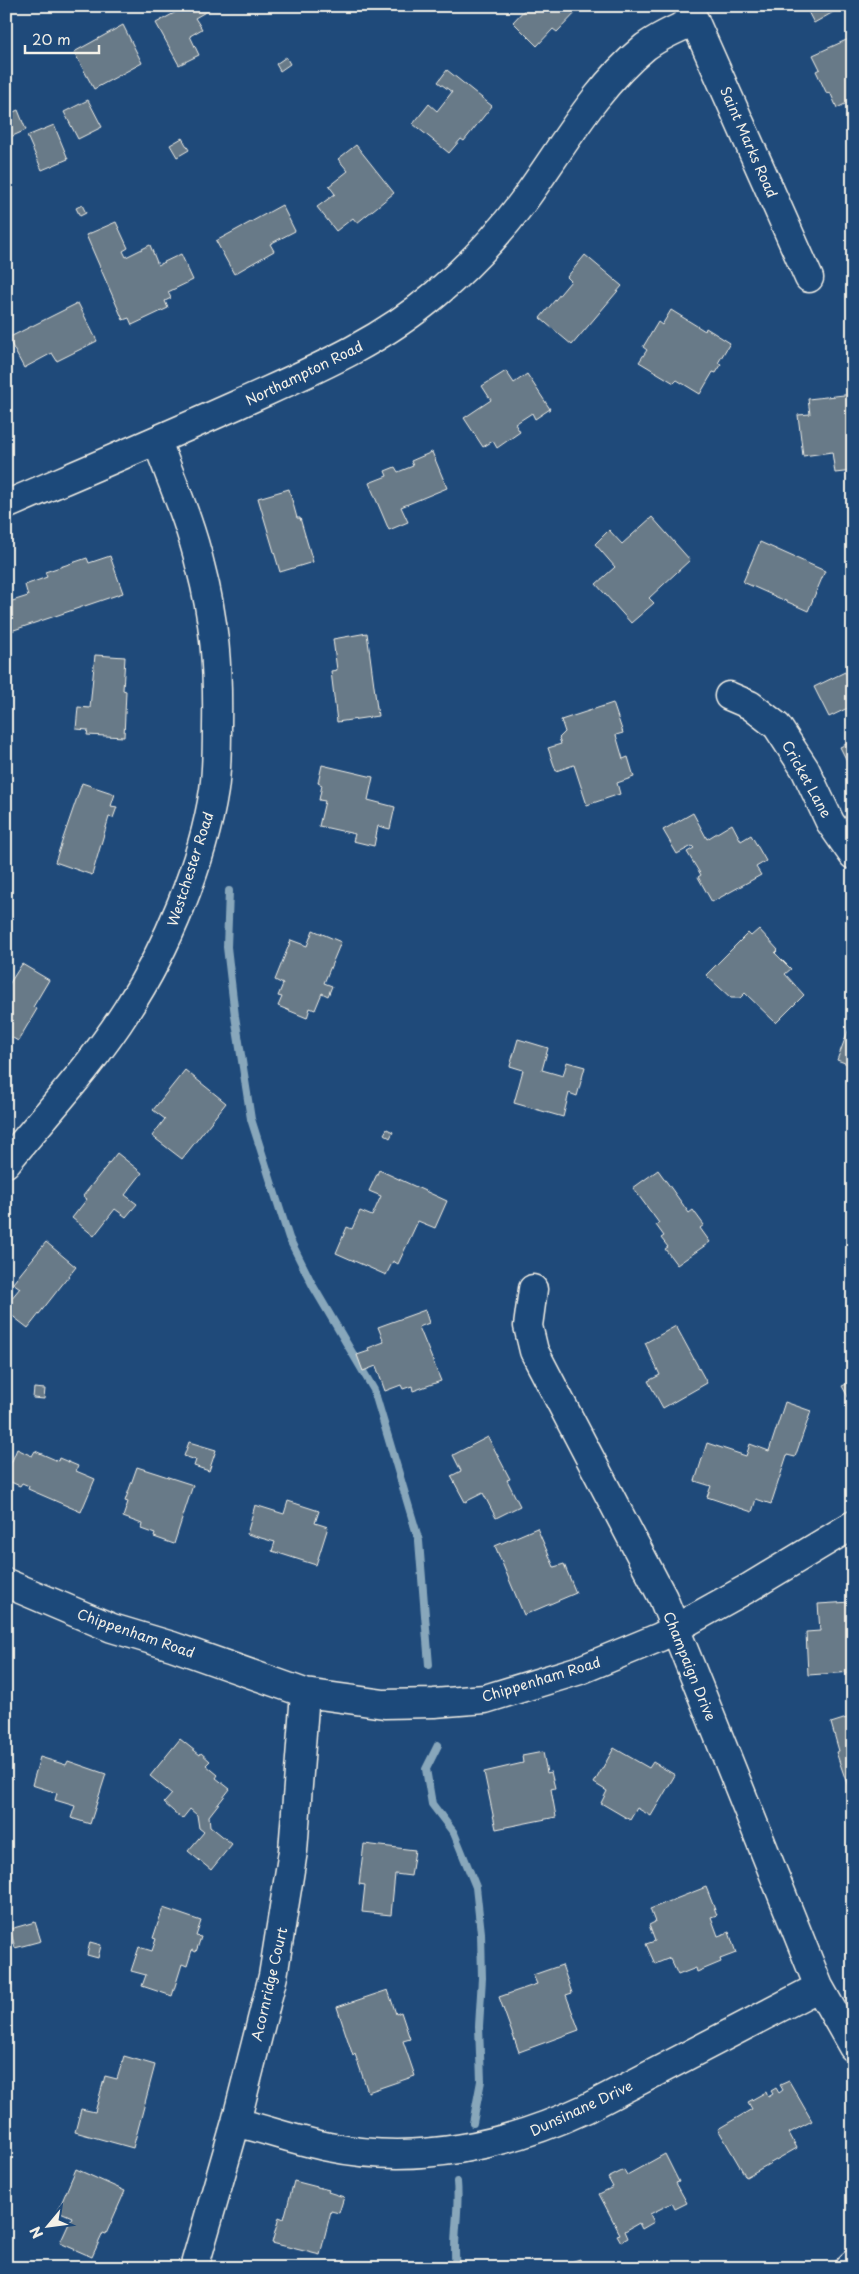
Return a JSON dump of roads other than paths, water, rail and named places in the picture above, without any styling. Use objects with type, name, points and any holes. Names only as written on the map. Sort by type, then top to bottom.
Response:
[{"type":"street","name":"Saint Marks Road","points":[[691,14],[809,278]]},
{"type":"street","name":"Northampton Road","points":[[6,504],[157,441],[353,352],[395,325],[435,295],[469,264],[516,210],[583,114],[614,77],[646,47],[670,32],[691,14]]},
{"type":"street","name":"Westchester Road","points":[[6,1163],[106,1042],[149,975],[170,932],[187,887],[208,820],[214,788],[217,746],[218,672],[213,626],[200,564],[157,441]]},
{"type":"street","name":"Cricket Lane","points":[[729,696],[750,705],[777,726],[805,769],[830,822],[853,855]]},
{"type":"street","name":"Champaign Drive","points":[[533,1289],[528,1326],[534,1351],[663,1598],[819,1987],[853,2047]]},
{"type":"street","name":"Chippenham Road","points":[[6,1583],[112,1628],[172,1646],[305,1693],[384,1704],[410,1704],[485,1698],[580,1670],[660,1637],[750,1587],[853,1525]]},
{"type":"street","name":"Acornridge Court","points":[[194,2268],[236,2122],[274,1976],[286,1906],[299,1788],[305,1693]]},
{"type":"street","name":"Dunsinane Drive","points":[[236,2122],[329,2147],[377,2153],[425,2153],[485,2145],[555,2124],[819,1987]]},
{"type":"street","points":[[849,2268],[853,2264]]},
{"type":"waterway","points":[[229,891],[227,947],[235,1016],[251,1119],[289,1238],[313,1286],[374,1390],[419,1541],[429,1665]]},
{"type":"waterway","points":[[438,1745],[426,1769],[432,1804],[454,1833],[476,1887],[481,1933],[482,1978],[479,2026],[481,2081],[473,2123]]},
{"type":"waterway","points":[[456,2268],[457,2182]]}]
